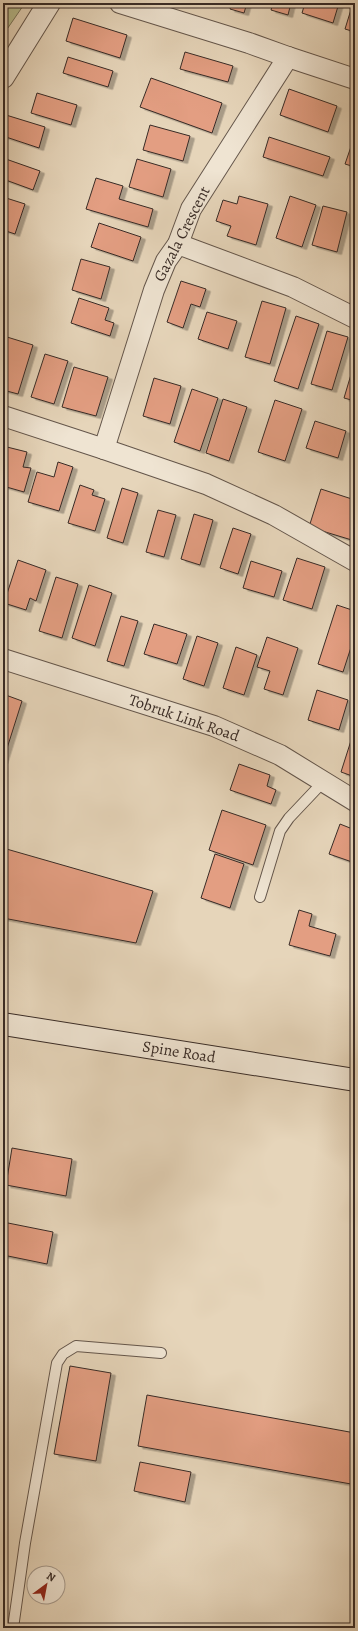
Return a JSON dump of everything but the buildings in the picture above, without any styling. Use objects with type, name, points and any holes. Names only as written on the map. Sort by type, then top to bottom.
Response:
[{"type":"main road","points":[[3,77],[49,3]]},
{"type":"main road","name":"Spine Road","points":[[3,1024],[355,1080]]},
{"type":"street","points":[[120,3],[249,43],[355,79]]},
{"type":"street","name":"Gazala Crescent","points":[[104,449],[154,290],[166,262],[178,244],[191,209],[288,57]]},
{"type":"street","points":[[178,244],[293,287],[355,318]]},
{"type":"street","points":[[3,416],[206,484],[274,515],[355,561]]},
{"type":"street","name":"Tobruk Link Road","points":[[3,659],[214,726],[280,755],[355,800]]},
{"type":"lane","points":[[260,898],[280,831],[289,818],[324,781]]},
{"type":"lane","points":[[13,1628],[25,1543],[57,1363],[63,1354],[76,1346],[161,1353]]},
{"type":"green space","points":[[3,3],[25,3],[3,35]]}]
